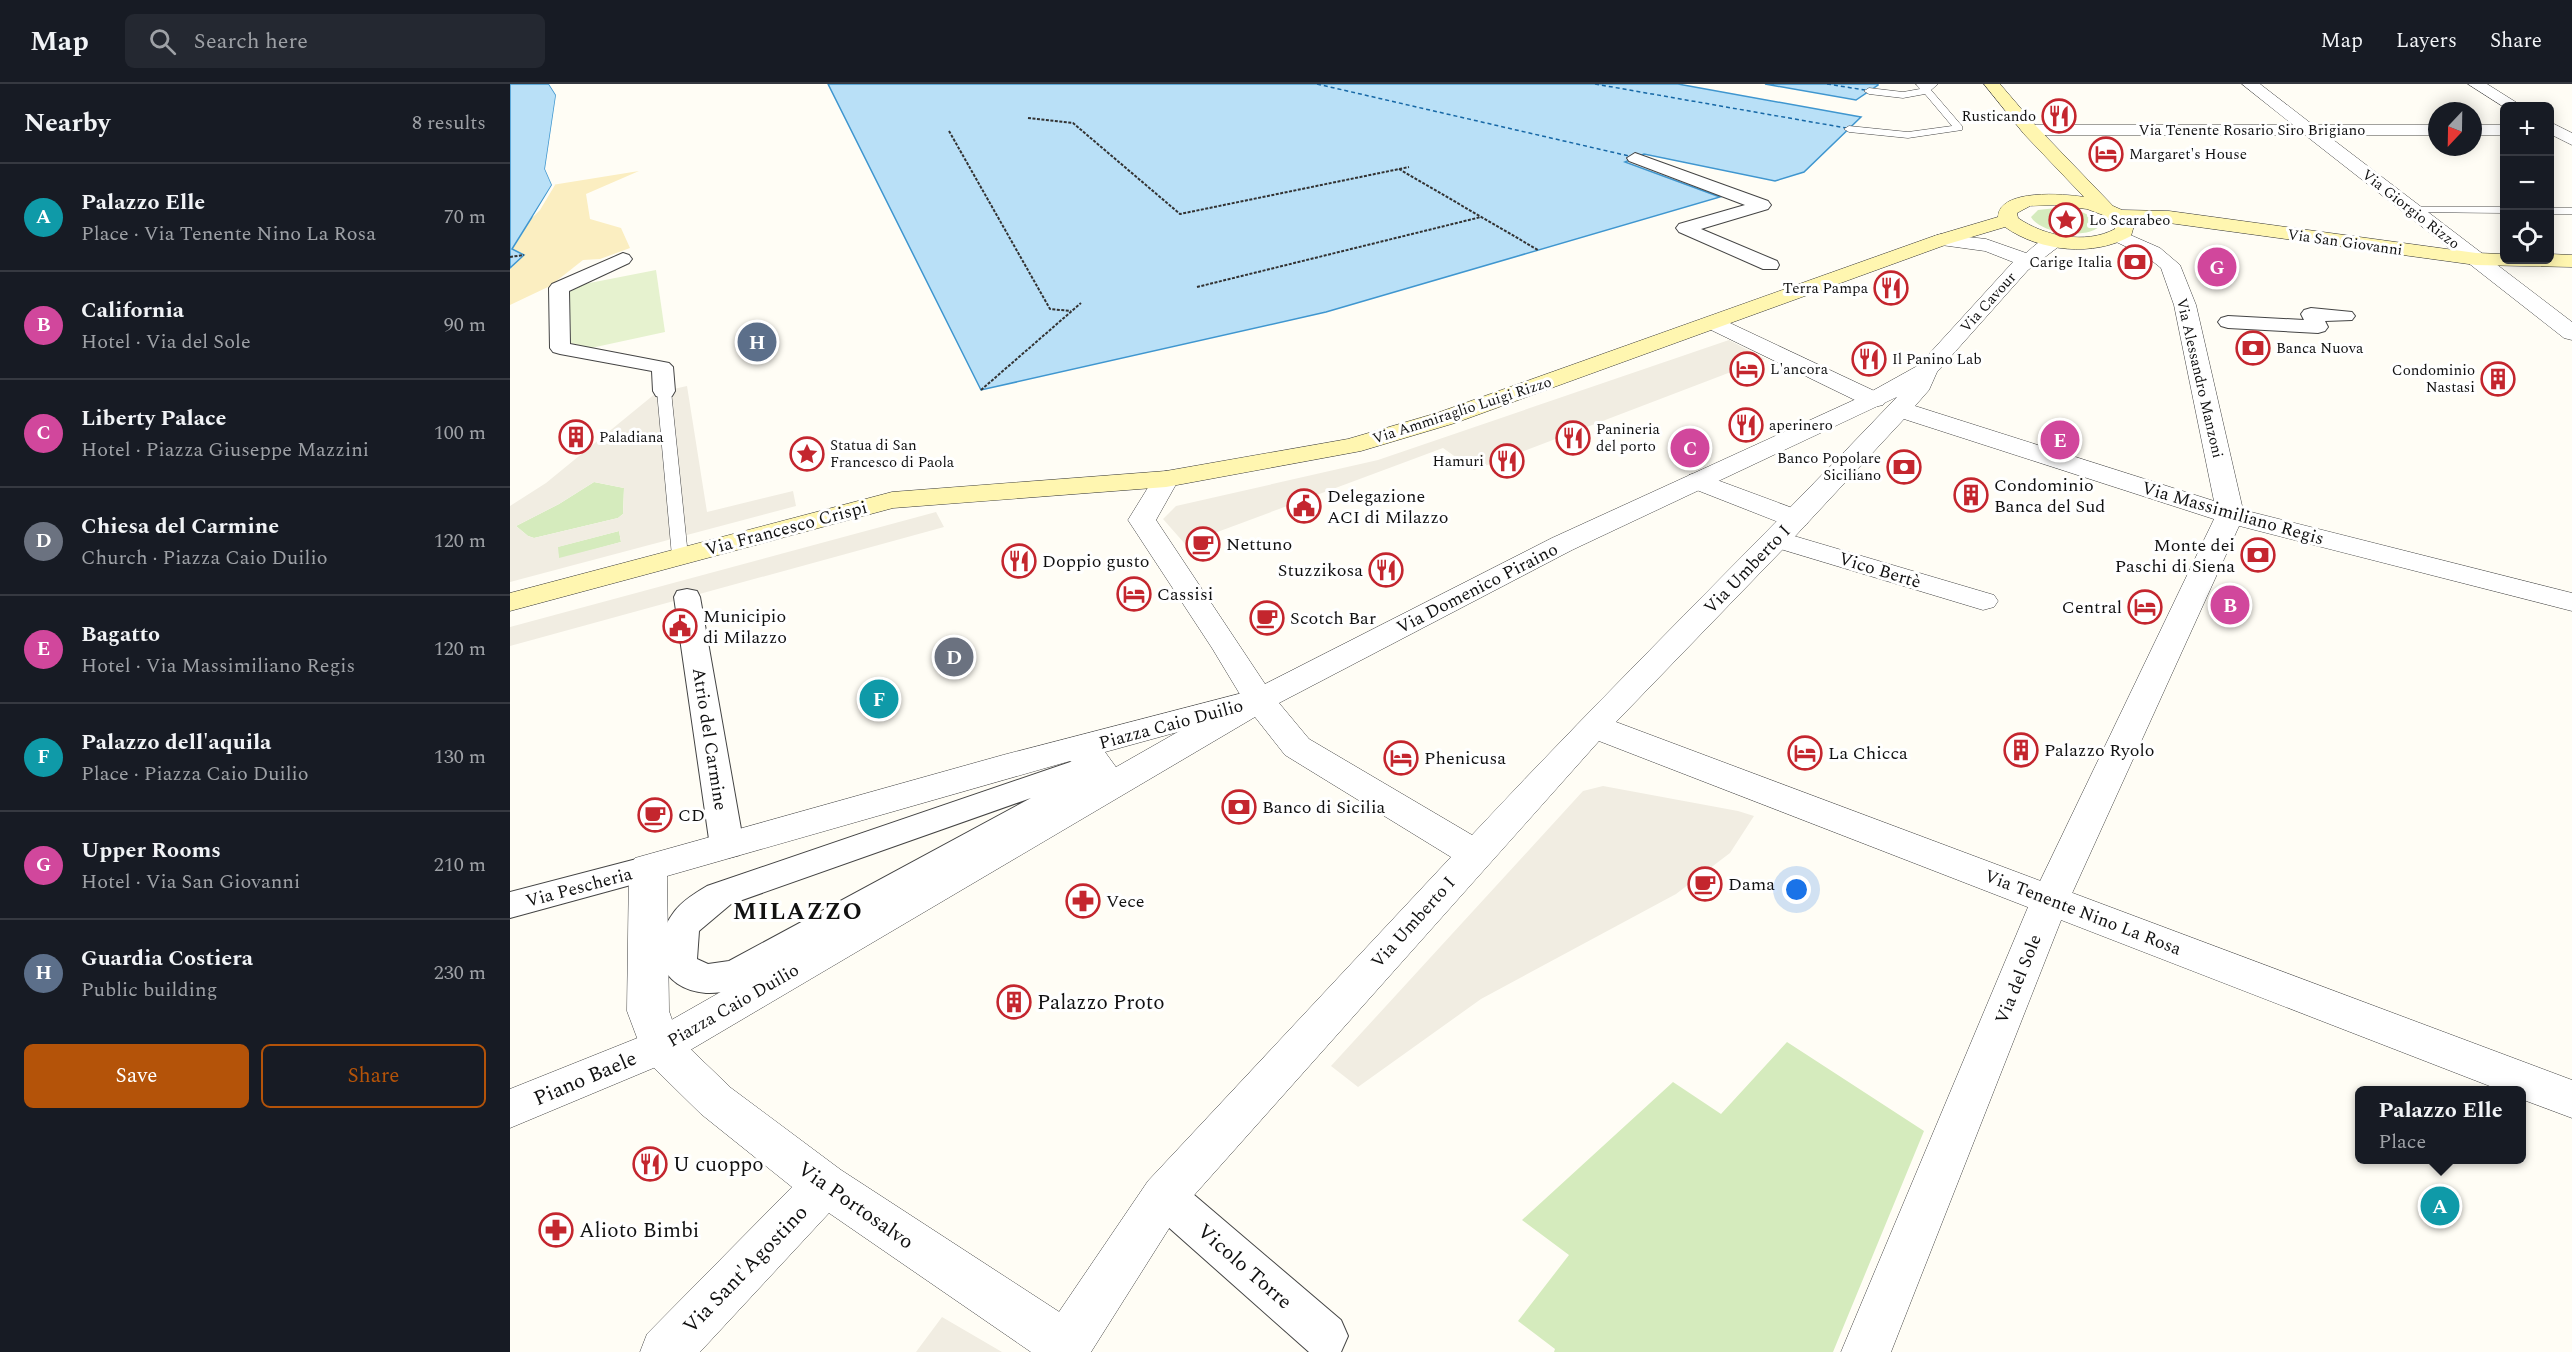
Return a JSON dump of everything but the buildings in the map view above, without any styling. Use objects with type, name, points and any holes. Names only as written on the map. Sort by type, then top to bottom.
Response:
[{"type":"main road","points":[[1992,84],[2030,130],[2115,221]]},
{"type":"main road","points":[[2055,199],[2074,176]]},
{"type":"main road","points":[[2055,199],[2091,204],[2115,221],[2092,242],[2055,240],[2025,231],[2008,220],[2008,211],[2018,204],[2055,199]]},
{"type":"main road","name":"Via San Giovanni","points":[[2115,221],[2169,217],[2476,259],[2572,261]]},
{"type":"main road","name":"Via Ammiraglio Luigi Rizzo","points":[[892,500],[1166,479],[1352,446],[1446,418],[1716,323],[1941,240],[2008,220]]},
{"type":"main road","name":"Via Francesco Crispi","points":[[510,602],[892,500]]},
{"type":"street","name":"Via Giorgio Rizzo","points":[[2250,84],[2572,333]]},
{"type":"street","points":[[2476,84],[2507,102]]},
{"type":"street","points":[[2554,129],[2572,130]]},
{"type":"street","name":"Via Tenente Rosario Siro Brigiano","points":[[2030,130],[2428,130]]},
{"type":"street","points":[[2482,130],[2500,130]]},
{"type":"street","points":[[2554,131],[2572,140]]},
{"type":"street","points":[[1635,158],[1762,205],[1685,228],[1770,265]]},
{"type":"street","name":"Via Alessandro Manzoni","points":[[2115,221],[2170,265],[2186,304],[2230,514]]},
{"type":"street","points":[[1941,240],[1983,243],[2002,248],[2028,261]]},
{"type":"street","name":"Via Cavour","points":[[1899,409],[1917,390],[1927,370],[2028,261],[2055,240]]},
{"type":"street","points":[[623,259],[559,288],[560,348],[662,367],[664,391]]},
{"type":"street","points":[[2228,322],[2318,327],[2311,314],[2345,316]]},
{"type":"street","points":[[1716,323],[1874,400]]},
{"type":"street","name":"Via Cavour","points":[[1874,400],[1927,370]]},
{"type":"street","name":"Via Domenico Piraino","points":[[1259,700],[1562,544],[1874,400]]},
{"type":"street","name":"Via Massimiliano Regis","points":[[1899,409],[2230,514],[2572,602]]},
{"type":"street","name":"Via Umberto I","points":[[1064,1349],[1164,1196],[1593,726],[1786,529],[1899,409]]},
{"type":"street","points":[[1166,479],[1142,520],[1228,648],[1259,700],[1297,747],[1475,854]]},
{"type":"street","name":"Vico Bertè","points":[[1698,482],[1786,529],[1983,602]]},
{"type":"street","name":"Via del Sole","points":[[1866,1352],[2050,900],[2230,514]]},
{"type":"street","name":"Atrio del Carmine","points":[[687,597],[727,846]]},
{"type":"street","name":"Piazza Caio Duilio","points":[[1259,700],[660,1047],[648,1011],[648,868],[992,771],[1078,750],[1259,700]]},
{"type":"street","name":"Via Tenente Nino La Rosa","points":[[1593,726],[2572,1099]]},
{"type":"street","name":"Piazza Caio Duilio","points":[[1078,750],[1091,758],[1104,774],[1098,793]]},
{"type":"street","name":"Piazza Caio Duilio","points":[[1079,770],[1088,770],[1093,775],[1089,781],[739,973],[715,980],[693,976],[679,966],[677,946],[680,929],[697,910],[719,895],[1079,770]]},
{"type":"street","name":"Via Pescheria","points":[[510,905],[648,868]]},
{"type":"street","name":"Piano Baele","points":[[510,1109],[660,1047]]},
{"type":"street","name":"Via Portosalvo","points":[[660,1047],[716,1101],[825,1185],[1064,1349]]},
{"type":"street","name":"Via Sant'Agostino","points":[[665,1352],[825,1185]]},
{"type":"street","name":"Vicolo Torre","points":[[1164,1196],[1325,1336]]},
{"type":"lane","points":[[1850,129],[1908,135],[1959,128],[1927,86],[1901,96],[1869,91]]},
{"type":"lane","points":[[2412,210],[2500,210]]},
{"type":"lane","points":[[2554,211],[2572,211]]},
{"type":"lane","name":"Via Francesco Crispi","points":[[664,391],[680,556]]},
{"type":"path","points":[[1028,118],[1073,123],[1180,214],[1409,167]]},
{"type":"path","points":[[949,131],[1050,309],[1071,311]]},
{"type":"path","points":[[1399,169],[1538,250]]},
{"type":"path","points":[[1197,287],[1481,217]]},
{"type":"path","points":[[510,257],[524,255]]},
{"type":"path","points":[[981,390],[1081,303]]},
{"type":"green space","points":[[2056,208],[2078,210],[2100,221],[2101,225],[2095,230],[2086,232],[2065,233],[2044,228],[2031,217],[2038,210]]},
{"type":"green space","points":[[656,270],[665,332],[591,348],[571,343],[569,287]]},
{"type":"green space","points":[[594,482],[624,488],[623,514],[618,518],[534,538],[516,526],[559,504]]},
{"type":"green space","points":[[619,531],[621,542],[559,559],[557,547]]},
{"type":"green space","points":[[1787,1042],[1924,1131],[1833,1352],[1554,1352],[1555,1349],[1518,1321],[1569,1255],[1522,1220],[1673,1082],[1721,1114]]},
{"type":"sand","points":[[639,171],[586,194],[590,219],[621,228],[630,248],[600,259],[583,260],[550,286],[510,305],[510,269],[524,255],[512,250],[552,185]]},
{"type":"shaded area","points":[[1729,340],[1765,359],[1474,470],[1443,448],[1185,544],[1163,519],[1176,506],[1378,460]]},
{"type":"shaded area","points":[[687,386],[707,512],[793,491],[796,506],[510,582],[510,506],[546,483],[656,393]],"holes":[[[594,482],[624,488],[623,514],[618,518],[534,538],[516,526],[559,504]],[[619,531],[621,542],[559,558],[558,547]]]},
{"type":"shaded area","points":[[936,512],[944,527],[510,646],[510,627]]},
{"type":"shaded area","points":[[1603,786],[1754,816],[1730,853],[1676,894],[1481,999],[1358,1087],[1331,1066],[1583,791]]},
{"type":"shaded area","points":[[942,1317],[1002,1352],[916,1352]]},
{"type":"water","points":[[510,84],[549,84],[556,95],[545,169],[552,185],[512,249],[524,255],[510,268]]},
{"type":"water","points":[[828,84],[1678,84],[1861,117],[1804,172],[1775,181],[1644,154],[1625,162],[1720,197],[1326,312],[981,390]]},
{"type":"water","points":[[1765,84],[1878,84],[1878,85],[1856,100]]},
{"type":"pier","points":[[549,84],[553,84],[559,95],[548,168],[555,185],[540,210],[532,218],[552,185],[545,169],[556,95]]},
{"type":"ferry route","points":[[1317,84],[1629,156]]},
{"type":"ferry route","points":[[1595,84],[1846,128]]},
{"type":"ferry route","points":[[1827,84],[1865,90]]},
{"type":"place","name":"Rusticando","points":[[2059,116]]},
{"type":"place","name":"Margaret's House","points":[[2106,154]]},
{"type":"place","name":"Lo Scarabeo","points":[[2066,220]]},
{"type":"place","name":"Carige Italia","points":[[2135,262]]},
{"type":"place","name":"Upper Rooms","points":[[2217,267]]},
{"type":"place","name":"Terra Pampa","points":[[1891,288]]},
{"type":"place","name":"Guardia Costiera","points":[[757,342]]},
{"type":"place","name":"Banca Nuova","points":[[2253,348]]},
{"type":"place","name":"Il Panino Lab","points":[[1869,359]]},
{"type":"place","name":"L'ancora","points":[[1747,369]]},
{"type":"place","name":"Condominio Nastasi","points":[[2498,379]]},
{"type":"place","name":"aperinero","points":[[1746,425]]},
{"type":"place","name":"Paladiana","points":[[576,437]]},
{"type":"place","name":"Panineria del porto","points":[[1573,438]]},
{"type":"place","name":"Bagatto","points":[[2060,440]]},
{"type":"place","name":"Liberty Palace","points":[[1690,448]]},
{"type":"place","name":"Statua di San Francesco di Paola","points":[[807,454]]},
{"type":"place","name":"Hamuri","points":[[1507,461]]},
{"type":"place","name":"Banco Popolare Siciliano","points":[[1904,467]]},
{"type":"place","name":"Condominio Banca del Sud","points":[[1971,495]]},
{"type":"place","name":"Delegazione ACI di Milazzo","points":[[1304,506]]},
{"type":"place","name":"Nettuno","points":[[1203,544]]},
{"type":"place","name":"Monte dei Paschi di Siena","points":[[2258,555]]},
{"type":"place","name":"Doppio gusto","points":[[1019,561]]},
{"type":"place","name":"Stuzzikosa","points":[[1386,570]]},
{"type":"place","name":"Cassisi","points":[[1134,594]]},
{"type":"place","name":"California","points":[[2230,605]]},
{"type":"place","name":"Central","points":[[2145,607]]},
{"type":"place","name":"Scotch Bar","points":[[1267,618]]},
{"type":"place","name":"Municipio di Milazzo","points":[[680,626]]},
{"type":"place","name":"Chiesa del Carmine","points":[[954,657]]},
{"type":"place","name":"Palazzo dell'aquila","points":[[879,699]]},
{"type":"place","name":"Palazzo Ryolo","points":[[2021,750]]},
{"type":"place","name":"La Chicca","points":[[1805,753]]},
{"type":"place","name":"Phenicusa","points":[[1401,758]]},
{"type":"place","name":"Banco di Sicilia","points":[[1239,807]]},
{"type":"place","name":"CD","points":[[655,815]]},
{"type":"place","name":"Dama","points":[[1705,884]]},
{"type":"place","name":"Vece","points":[[1083,901]]},
{"type":"place","name":"Palazzo Proto","points":[[1014,1002]]},
{"type":"place","name":"U cuoppo","points":[[650,1164]]},
{"type":"place","name":"Palazzo Elle","points":[[2440,1206]]},
{"type":"place","name":"Alioto Bimbi","points":[[556,1230]]},
{"type":"district","name":"MILAZZO","points":[[798,911]]}]
